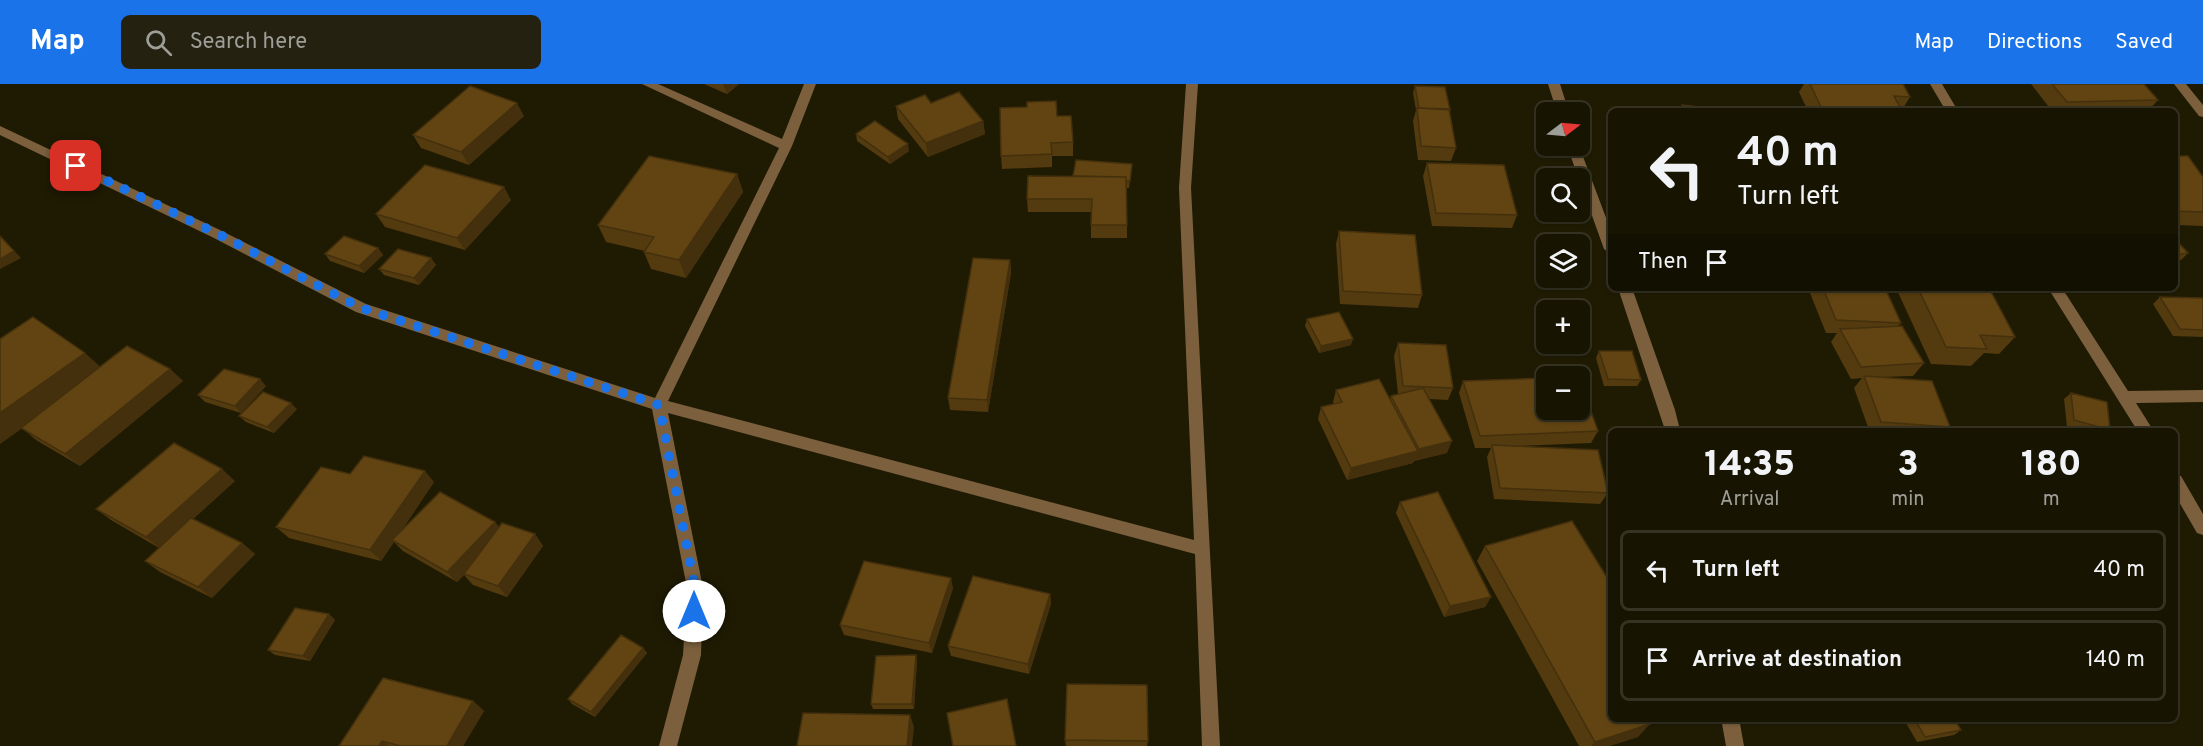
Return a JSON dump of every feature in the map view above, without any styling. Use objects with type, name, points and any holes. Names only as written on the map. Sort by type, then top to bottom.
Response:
[{"type":"street","points":[[648,84],[786,146]]},
{"type":"street","points":[[668,746],[692,656],[695,588],[659,405],[786,146],[810,84]]},
{"type":"street","points":[[1192,84],[1185,188],[1211,746]]},
{"type":"street","points":[[1554,84],[1560,102]]},
{"type":"street","points":[[1936,84],[1950,108]]},
{"type":"street","points":[[2180,84],[2203,113]]},
{"type":"street","points":[[0,130],[218,234],[361,308],[659,405],[1203,549]]},
{"type":"street","points":[[1577,156],[1608,241]]},
{"type":"street","points":[[1626,291],[1672,428]]},
{"type":"street","points":[[2057,291],[2144,428]]},
{"type":"street","points":[[2125,397],[2203,396]]},
{"type":"street","points":[[2178,486],[2203,528]]},
{"type":"street","points":[[1731,722],[1735,746]]},
{"type":"building","points":[[1810,84],[1903,84],[1910,97],[1894,96],[1900,108],[1822,108]]},
{"type":"building","points":[[2052,84],[2144,84],[2158,100],[2067,102]]},
{"type":"building","points":[[470,86],[517,103],[461,152],[413,135]]},
{"type":"building","points":[[1415,86],[1445,87],[1450,110],[1419,108]]},
{"type":"building","points":[[959,92],[983,121],[926,143],[896,106],[925,95],[931,103]]},
{"type":"building","points":[[1056,101],[1057,116],[1071,116],[1073,142],[1051,143],[1052,154],[1001,156],[1000,108],[1027,107],[1027,102]]},
{"type":"building","points":[[1682,105],[1709,108],[1682,108]]},
{"type":"building","points":[[1417,108],[1449,109],[1456,148],[1421,146]]},
{"type":"building","points":[[875,121],[908,144],[888,157],[856,134]]},
{"type":"building","points":[[649,156],[737,174],[679,260],[644,252],[654,237],[598,225]]},
{"type":"building","points":[[2178,156],[2188,156],[2203,177],[2203,212],[2178,211]]},
{"type":"building","points":[[1076,160],[1132,164],[1130,181],[1126,181],[1126,177],[1073,176]]},
{"type":"building","points":[[1427,163],[1504,165],[1517,215],[1436,213]]},
{"type":"building","points":[[425,165],[504,187],[457,238],[376,214]]},
{"type":"building","points":[[1028,176],[1126,177],[1127,225],[1091,225],[1092,199],[1027,199]]},
{"type":"building","points":[[1339,231],[1415,235],[1422,295],[1343,291]]},
{"type":"building","points":[[0,236],[14,251],[0,259]]},
{"type":"building","points":[[344,236],[378,248],[359,266],[325,254]]},
{"type":"building","points":[[2178,242],[2188,253],[2178,255]]},
{"type":"building","points":[[398,249],[431,258],[414,278],[379,269]]},
{"type":"building","points":[[973,258],[1010,260],[987,400],[948,398]]},
{"type":"building","points":[[1824,291],[1886,291],[1901,323],[1836,320]]},
{"type":"building","points":[[1919,291],[1991,291],[2015,337],[1980,335],[1987,349],[1946,347]]},
{"type":"building","points":[[2160,297],[2203,298],[2203,330],[2180,329]]},
{"type":"building","points":[[1339,312],[1353,339],[1321,346],[1307,319]]},
{"type":"building","points":[[33,317],[85,353],[0,413],[0,339]]},
{"type":"building","points":[[1902,326],[1924,363],[1861,367],[1840,329]]},
{"type":"building","points":[[1398,343],[1446,345],[1453,388],[1403,386]]},
{"type":"building","points":[[127,346],[170,369],[65,454],[21,428]]},
{"type":"building","points":[[1599,351],[1632,351],[1641,380],[1608,379]]},
{"type":"building","points":[[224,369],[260,379],[235,406],[198,395]]},
{"type":"building","points":[[1864,376],[1932,381],[1950,427],[1881,422]]},
{"type":"building","points":[[1536,378],[1536,420],[1590,420],[1590,409],[1598,431],[1480,436],[1463,381]]},
{"type":"building","points":[[1379,379],[1418,451],[1351,468],[1321,407],[1342,402],[1336,390]]},
{"type":"building","points":[[1423,388],[1452,441],[1419,449],[1391,396]]},
{"type":"building","points":[[263,392],[291,403],[267,427],[239,416]]},
{"type":"building","points":[[2071,393],[2107,402],[2110,428],[2074,420]]},
{"type":"building","points":[[174,443],[222,469],[146,537],[96,509]]},
{"type":"building","points":[[1492,445],[1598,450],[1608,493],[1500,488]]},
{"type":"building","points":[[364,456],[425,471],[370,550],[276,527],[321,467],[350,474]]},
{"type":"building","points":[[440,492],[495,522],[447,572],[392,540]]},
{"type":"building","points":[[1438,492],[1491,597],[1450,606],[1400,502]]},
{"type":"building","points":[[191,518],[242,543],[198,587],[145,561]]},
{"type":"building","points":[[1572,521],[1608,579],[1608,722],[1649,722],[1650,724],[1595,742],[1485,546]]},
{"type":"building","points":[[502,523],[535,534],[498,586],[464,574]]},
{"type":"building","points":[[864,561],[951,578],[929,643],[840,625]]},
{"type":"building","points":[[973,576],[1050,594],[1028,664],[948,646]]},
{"type":"building","points":[[295,608],[329,614],[303,656],[268,650]]},
{"type":"building","points":[[621,635],[643,648],[591,712],[568,699]]},
{"type":"building","points":[[916,655],[912,704],[871,704],[876,656]]},
{"type":"building","points":[[383,678],[473,701],[447,746],[401,746],[382,741],[379,746],[339,746]]},
{"type":"building","points":[[1067,684],[1147,685],[1148,741],[1065,740]]},
{"type":"building","points":[[1007,699],[1016,746],[953,746],[947,713]]},
{"type":"building","points":[[803,713],[910,715],[907,746],[797,746]]},
{"type":"building","points":[[1916,722],[1956,722],[1961,730],[1925,737]]},
{"type":"route","points":[[76,166],[218,234],[361,308],[659,405],[695,588],[694,611]]}]
